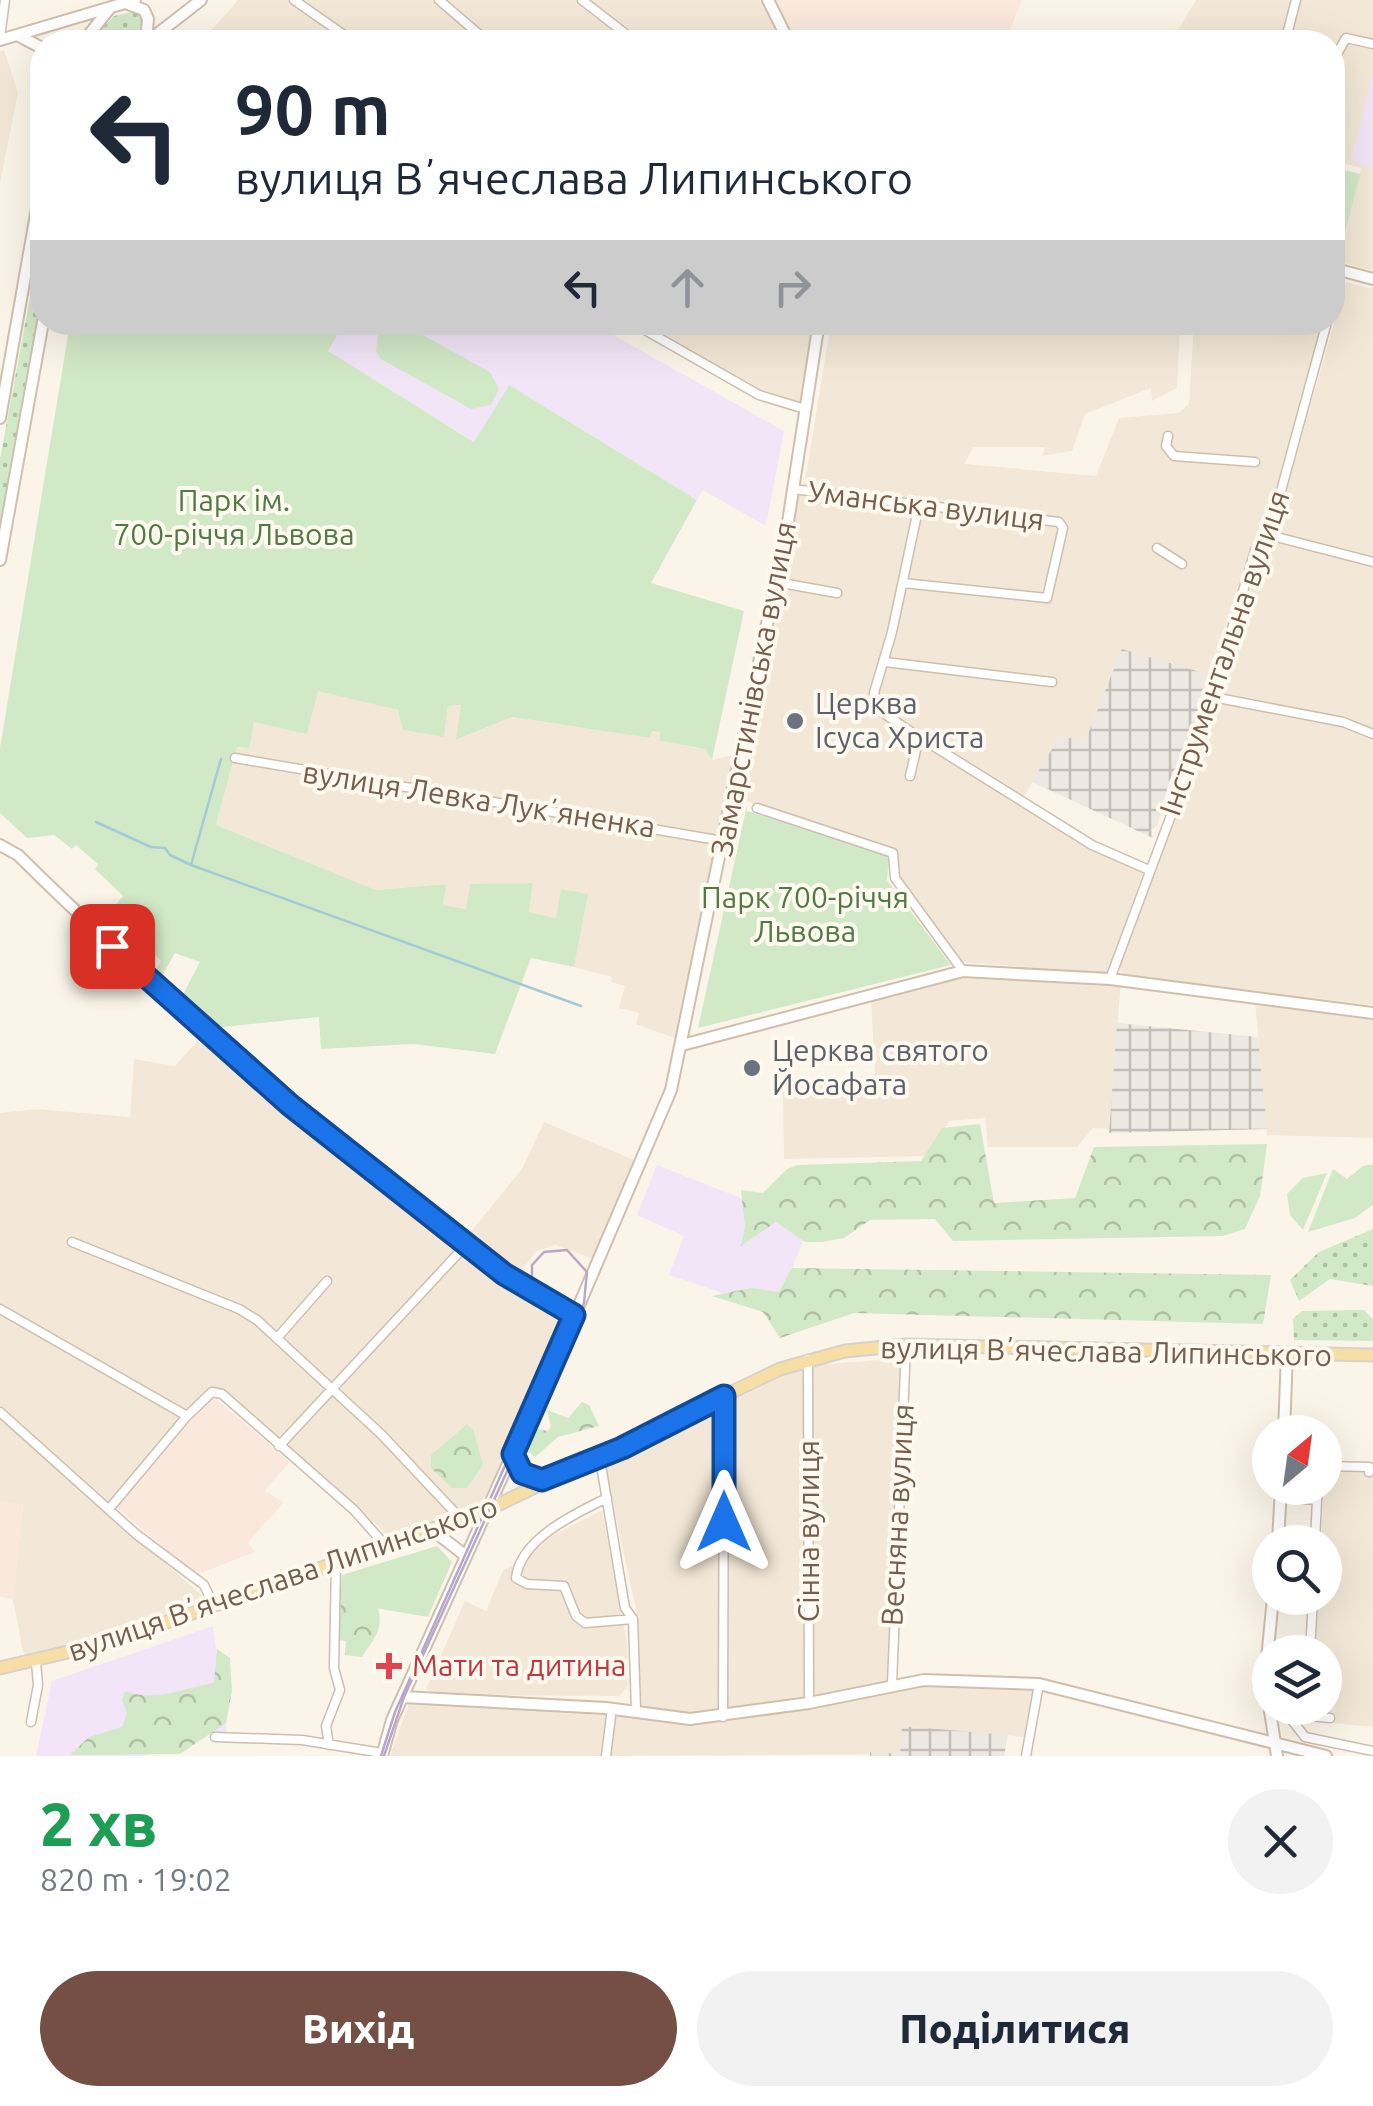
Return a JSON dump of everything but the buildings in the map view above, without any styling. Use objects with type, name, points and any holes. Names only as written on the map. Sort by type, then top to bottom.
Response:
[{"type":"main road","name":"вулиця Вʼячеслава Липинського","points":[[0,1668],[110,1642],[487,1510],[808,1359],[906,1345],[1373,1355]]},
{"type":"street","points":[[5,0],[0,38],[30,32]]},
{"type":"street","points":[[162,30],[201,0]]},
{"type":"street","points":[[294,0],[337,30]]},
{"type":"street","points":[[439,0],[474,30]]},
{"type":"street","points":[[582,0],[621,30]]},
{"type":"street","points":[[768,0],[783,30]]},
{"type":"street","points":[[1288,30],[1296,0]]},
{"type":"street","points":[[38,30],[131,2],[144,10],[147,30]]},
{"type":"street","points":[[93,30],[111,8]]},
{"type":"street","points":[[18,36],[30,42]]},
{"type":"street","points":[[1345,40],[1373,44]]},
{"type":"street","points":[[0,418],[30,248]]},
{"type":"street","points":[[1345,271],[1373,279]]},
{"type":"street","points":[[0,560],[41,335]]},
{"type":"street","points":[[654,335],[758,395],[806,409]]},
{"type":"street","name":"Замарстинівська вулиця","points":[[383,1753],[403,1697],[662,1116],[682,1045],[734,800],[793,488],[817,335]]},
{"type":"street","name":"Інструментальна вулиця","points":[[1110,979],[1213,696],[1255,550],[1270,535],[1324,335]]},
{"type":"street","points":[[1168,436],[1166,446],[1174,456],[1255,462]]},
{"type":"street","name":"Уманська вулиця","points":[[793,488],[1059,522],[1063,528],[1047,598],[903,583]]},
{"type":"street","points":[[919,504],[885,662],[874,686],[874,702],[880,711],[919,737],[1092,846],[1149,870]]},
{"type":"street","points":[[1270,535],[1373,562]]},
{"type":"street","points":[[1157,548],[1182,564]]},
{"type":"street","points":[[776,582],[837,593]]},
{"type":"street","points":[[885,662],[1052,682]]},
{"type":"street","points":[[1213,696],[1343,722],[1373,734]]},
{"type":"street","points":[[910,776],[919,737]]},
{"type":"street","name":"вулиця Левка Лукʼяненка","points":[[234,758],[724,841]]},
{"type":"street","points":[[757,808],[893,853],[895,878],[963,971]]},
{"type":"street","points":[[0,845],[18,855],[210,1037],[466,1245],[504,1274],[574,1315]]},
{"type":"street","points":[[682,1045],[963,971],[1110,979],[1373,1013]]},
{"type":"street","points":[[72,1242],[239,1309],[278,1337],[461,1519]]},
{"type":"street","points":[[279,1446],[466,1245]]},
{"type":"street","points":[[278,1337],[327,1281]]},
{"type":"street","points":[[0,1309],[187,1416]]},
{"type":"street","name":"Весняна вулиця","points":[[892,1684],[901,1379],[906,1345]]},
{"type":"street","points":[[1285,1415],[1287,1354]]},
{"type":"street","name":"Сінна вулиця","points":[[808,1359],[808,1703]]},
{"type":"street","points":[[109,1509],[204,1396],[212,1392],[222,1394],[354,1510],[385,1545]]},
{"type":"street","points":[[723,1717],[724,1396]]},
{"type":"street","points":[[0,1412],[163,1556],[204,1585],[213,1604]]},
{"type":"street","points":[[513,1454],[522,1473],[542,1480],[622,1448]]},
{"type":"street","points":[[600,1460],[625,1608],[633,1619],[630,1642],[636,1712]]},
{"type":"street","points":[[1342,1467],[1369,1468],[1369,1472]]},
{"type":"street","points":[[607,1498],[552,1529],[534,1546],[516,1578],[527,1584],[564,1586],[576,1616],[584,1624],[633,1619]]},
{"type":"street","points":[[431,1530],[466,1556]]},
{"type":"street","points":[[329,1744],[326,1726],[340,1690],[334,1668],[336,1561]]},
{"type":"street","points":[[32,1722],[38,1685],[36,1662]]},
{"type":"street","points":[[403,1697],[612,1708],[690,1719],[808,1703],[892,1684],[960,1679],[1039,1684],[1277,1750],[1326,1756]]},
{"type":"street","points":[[1026,1756],[1039,1684]]},
{"type":"street","points":[[606,1756],[612,1708]]},
{"type":"street","points":[[1272,1725],[1277,1750]]},
{"type":"street","points":[[1296,1725],[1305,1737],[1373,1751]]},
{"type":"street","points":[[215,1738],[329,1744],[383,1753]]},
{"type":"shaded area","points":[[238,0],[760,0],[775,30],[212,30]]},
{"type":"shaded area","points":[[774,0],[1022,0],[1010,30],[789,30]]},
{"type":"shaded area","points":[[1196,0],[1292,2],[1284,30],[1178,30]]},
{"type":"shaded area","points":[[1299,0],[1373,0],[1373,271],[1345,263],[1345,233],[1361,168],[1345,163],[1345,30],[1291,30]]},
{"type":"shaded area","points":[[4,50],[18,93],[0,183],[0,51]]},
{"type":"shaded area","points":[[1373,73],[1373,167],[1351,161]]},
{"type":"shaded area","points":[[1346,282],[1373,289],[1373,1005],[1125,977],[1119,968],[1203,738],[1250,580],[1274,533],[1331,335],[1345,335]]},
{"type":"shaded area","points":[[337,335],[613,335],[784,431],[766,526],[703,490],[697,500],[509,385],[475,442],[327,351]]},
{"type":"shaded area","points":[[656,335],[813,335],[803,406],[759,393]]},
{"type":"shaded area","points":[[829,335],[1179,335],[1177,388],[1152,401],[1151,388],[1085,414],[1072,451],[1042,456],[1045,447],[973,447],[965,464],[1096,476],[1119,418],[1178,413],[1189,404],[1193,335],[1322,335],[1268,531],[1249,550],[1214,676],[1122,649],[1085,741],[1060,736],[1021,802],[1087,846],[1143,873],[1107,973],[961,962],[897,875],[897,852],[738,798],[794,491],[921,508],[923,499],[804,486]]},
{"type":"shaded area","points":[[1122,649],[1214,676],[1209,693],[1198,698],[1202,709],[1169,782],[1157,826],[1151,829],[1153,838],[1032,782],[1060,736],[1085,741]]},
{"type":"shaded area","points":[[318,690],[399,710],[404,721],[444,736],[448,706],[462,705],[457,740],[512,717],[643,737],[651,731],[661,732],[660,741],[705,749],[712,760],[738,754],[680,1040],[636,1024],[639,1013],[619,1008],[625,986],[611,982],[612,977],[574,967],[587,894],[557,918],[529,912],[533,883],[470,885],[467,909],[443,905],[445,884],[376,890],[216,825],[237,746],[253,722]]},
{"type":"shaded area","points":[[963,975],[1121,982],[1109,1129],[1093,1128],[1077,1147],[988,1147],[985,1118],[949,1121],[929,1156],[784,1159],[783,1089],[875,1074],[871,999]]},
{"type":"shaded area","points":[[1255,1002],[1373,1017],[1373,1138],[1267,1135]]},
{"type":"shaded area","points":[[1117,1023],[1258,1037],[1267,1129],[1109,1133]]},
{"type":"shaded area","points":[[203,1035],[460,1246],[570,1318],[488,1493],[477,1507],[390,1537],[226,1394],[213,1388],[202,1394],[105,1509],[207,1600],[37,1658],[23,1652],[13,1599],[23,1505],[0,1501],[0,1113],[36,1109],[130,1117],[134,1059],[175,1066]]},
{"type":"shaded area","points":[[544,1122],[639,1162],[597,1260],[555,1245],[537,1251],[516,1277],[464,1240],[522,1169]]},
{"type":"shaded area","points":[[657,1165],[809,1225],[776,1311],[669,1275],[684,1236],[637,1215]]},
{"type":"shaded area","points":[[902,1358],[890,1682],[729,1714],[691,1716],[641,1706],[638,1618],[604,1463],[804,1366]]},
{"type":"shaded area","points":[[212,1396],[290,1462],[265,1490],[283,1503],[248,1543],[255,1552],[196,1575],[116,1507]]},
{"type":"shaded area","points":[[1342,1461],[1373,1462],[1373,1727],[1342,1724],[1342,1635],[1317,1635],[1317,1615],[1342,1615],[1342,1525],[1322,1525],[1323,1505],[1342,1505]]},
{"type":"shaded area","points":[[0,1501],[23,1504],[13,1599],[0,1597]]},
{"type":"shaded area","points":[[602,1510],[627,1642],[628,1685],[620,1696],[442,1695],[426,1689],[465,1601],[486,1611],[503,1570],[526,1559],[552,1536]]},
{"type":"shaded area","points":[[213,1626],[227,1733],[147,1740],[145,1756],[36,1756],[52,1681]]},
{"type":"shaded area","points":[[958,1682],[1036,1687],[1025,1737],[903,1726],[900,1754],[608,1756],[614,1711],[689,1721],[724,1720],[897,1686]]},
{"type":"shaded area","points":[[416,1700],[608,1710],[603,1756],[390,1756],[409,1703]]},
{"type":"shaded area","points":[[902,1726],[1008,1735],[1004,1756],[870,1756],[870,1752],[900,1754]]},
{"type":"green space","points":[[135,11],[143,18],[140,30],[101,30],[114,16]]},
{"type":"green space","points":[[1345,170],[1360,174],[1345,233]]},
{"type":"green space","points":[[30,298],[30,335],[35,335],[0,532],[0,459]]},
{"type":"green space","name":"Парк ім. 700-річчя Львова","points":[[68,335],[337,335],[328,351],[474,442],[509,385],[697,500],[651,583],[744,611],[712,760],[705,749],[660,741],[660,732],[652,731],[650,737],[643,737],[512,717],[456,740],[461,705],[448,706],[444,737],[403,730],[398,710],[318,691],[307,734],[254,722],[249,748],[237,747],[216,825],[376,890],[446,884],[443,905],[466,909],[470,884],[533,883],[529,912],[556,918],[561,889],[588,894],[574,967],[531,958],[495,1054],[413,1044],[321,1049],[319,1017],[214,1028],[178,1004],[200,962],[175,953],[157,984],[151,979],[161,961],[113,908],[123,896],[95,869],[98,864],[76,845],[72,849],[54,835],[27,838],[0,813],[0,748]]},
{"type":"green space","points":[[378,335],[423,335],[490,372],[499,389],[491,405],[471,409],[381,359],[376,351]]},
{"type":"green space","name":"Парк 700-річчя Львова","points":[[747,805],[747,811],[889,857],[887,880],[951,965],[698,1028]]},
{"type":"green space","points":[[980,1124],[994,1203],[1075,1198],[1094,1147],[1267,1144],[1260,1196],[1245,1229],[1223,1236],[953,1241],[935,1219],[870,1220],[844,1238],[822,1242],[805,1242],[776,1222],[741,1246],[745,1227],[741,1190],[763,1193],[787,1169],[798,1165],[921,1161],[942,1128]]},
{"type":"green space","points":[[1373,1164],[1373,1205],[1355,1218],[1308,1232],[1333,1169],[1347,1179],[1363,1166]]},
{"type":"green space","points":[[1327,1173],[1303,1230],[1290,1215],[1287,1194],[1303,1178]]},
{"type":"green space","points":[[1373,1229],[1373,1286],[1330,1279],[1299,1301],[1290,1280],[1319,1252]]},
{"type":"green space","points":[[792,1268],[1271,1275],[1263,1324],[854,1313],[780,1338],[763,1312],[712,1296],[751,1288],[779,1292]]},
{"type":"green space","points":[[1364,1310],[1373,1319],[1373,1341],[1294,1340],[1293,1319],[1302,1311]]},
{"type":"green space","points":[[582,1402],[589,1405],[599,1426],[558,1437],[535,1457],[524,1448],[532,1428],[548,1431],[551,1426],[547,1410],[568,1418]]},
{"type":"green space","points":[[467,1424],[474,1431],[483,1465],[467,1488],[452,1488],[431,1468],[431,1455]]},
{"type":"green space","points":[[437,1546],[452,1562],[428,1617],[340,1602],[342,1575]]},
{"type":"green space","points":[[341,1600],[376,1603],[379,1626],[362,1657],[345,1655],[346,1641],[338,1640]]},
{"type":"green space","points":[[217,1649],[230,1658],[232,1691],[226,1723],[180,1754],[70,1755],[89,1737],[122,1727],[127,1713],[122,1700],[125,1691],[148,1696],[214,1683]]},
{"type":"waterway","points":[[221,759],[191,865],[581,1006]]},
{"type":"waterway","points":[[96,822],[151,847],[165,848],[170,855],[191,865]]},
{"type":"tram line","points":[[381,1756],[395,1712],[566,1329],[563,1315],[532,1288],[532,1265],[544,1252],[567,1250],[587,1272],[584,1303],[404,1697],[384,1756]]},
{"type":"place","name":"Церква Ісуса Христа","points":[[795,721]]},
{"type":"place","name":"Церква святого Йосафата","points":[[752,1068]]},
{"type":"place","name":"Мати та дитина","points":[[389,1666]]},
{"type":"route","points":[[112,946],[290,1105],[504,1274],[574,1315],[513,1454],[525,1476],[542,1480],[622,1448],[724,1396],[724,1522]]}]
